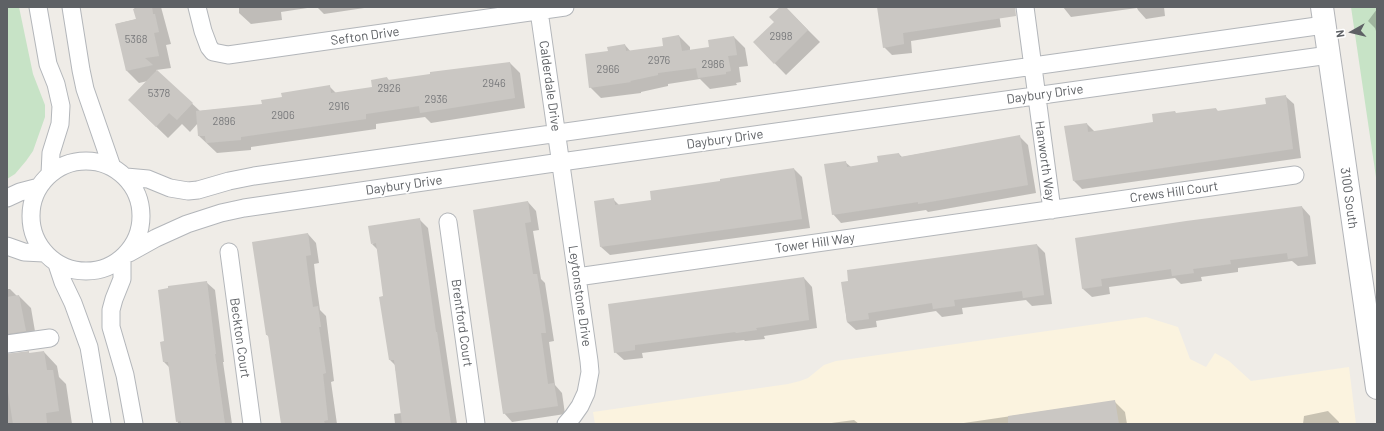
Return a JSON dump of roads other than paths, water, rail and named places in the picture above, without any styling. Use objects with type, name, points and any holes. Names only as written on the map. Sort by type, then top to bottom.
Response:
[{"type":"main road","name":"3100 South","points":[[1323,16],[1377,388]]},
{"type":"street","points":[[38,7],[48,64],[56,84],[61,106],[60,124],[51,153],[50,174]]},
{"type":"street","points":[[71,7],[85,88],[112,166]]},
{"type":"street","name":"Sefton Drive","points":[[197,7],[203,32],[209,47],[213,52],[228,55],[565,7]]},
{"type":"street","name":"Hanworth Way","points":[[1025,7],[1052,210]]},
{"type":"street","name":"Calderdale Drive","points":[[538,11],[561,162]]},
{"type":"street","points":[[126,177],[148,179],[170,188],[188,191],[198,190],[254,176],[1033,66],[1323,16]]},
{"type":"street","name":"Daybury Drive","points":[[125,256],[180,227],[221,213],[244,208],[561,162],[1329,55]]},
{"type":"street","points":[[7,246],[51,259],[70,270],[83,272],[97,271],[110,267],[125,256],[137,239],[142,223],[141,206],[136,191],[126,177],[112,166],[86,160],[67,164],[50,174],[39,187],[32,204],[31,221],[35,238],[51,259],[63,282],[73,303],[89,347],[102,424]]},
{"type":"street","name":"Leytonstone Drive","points":[[561,162],[590,372],[586,392],[580,406],[566,424]]},
{"type":"street","name":"Crews Hill Court","points":[[1052,210],[1295,175]]},
{"type":"street","points":[[7,198],[20,192],[39,187]]},
{"type":"street","name":"Tower Hill Way","points":[[577,277],[1052,210]]},
{"type":"street","name":"Brentford Court","points":[[448,222],[476,424]]},
{"type":"street","name":"Beckton Court","points":[[229,252],[252,424]]},
{"type":"street","points":[[125,256],[122,279],[114,299],[111,327],[125,375],[134,424]]},
{"type":"street","points":[[7,344],[50,338]]}]
